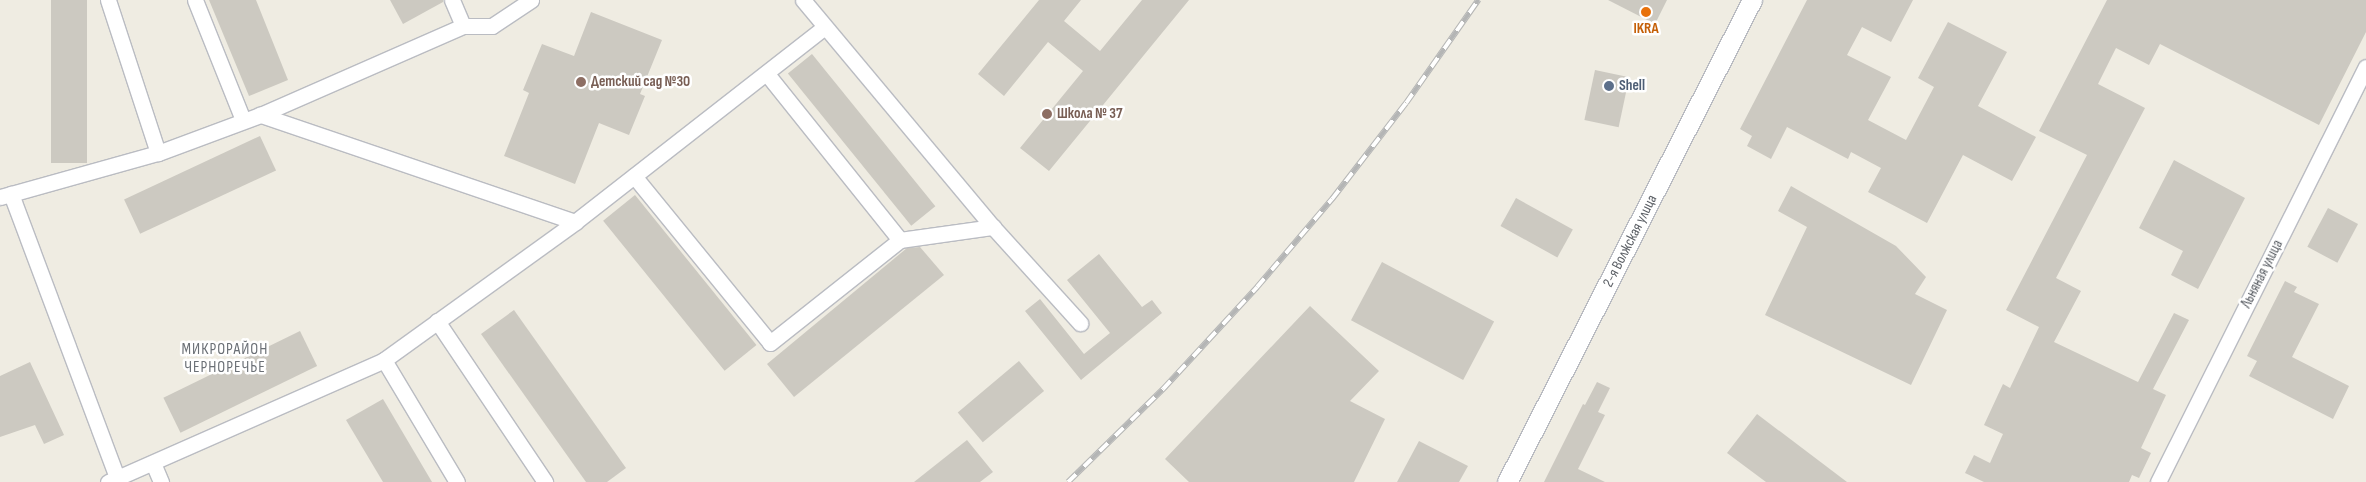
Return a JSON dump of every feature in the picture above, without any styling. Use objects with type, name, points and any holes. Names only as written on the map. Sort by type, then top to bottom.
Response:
[{"type":"street","points":[[108,0],[158,153]]},
{"type":"street","points":[[195,0],[243,120]]},
{"type":"street","points":[[452,0],[460,13],[463,26]]},
{"type":"street","points":[[531,0],[492,26],[463,26],[260,115],[158,153],[6,195],[113,480],[384,360],[575,222],[825,27]]},
{"type":"street","points":[[803,0],[994,227],[1080,322]]},
{"type":"street","name":"2-я Волжская улица","points":[[1507,482],[1752,0]]},
{"type":"street","name":"Льняная улица","points":[[2158,482],[2366,67]]},
{"type":"street","points":[[766,73],[900,240]]},
{"type":"street","points":[[260,115],[575,222]]},
{"type":"street","points":[[634,176],[770,344],[900,240],[994,227]]},
{"type":"street","points":[[437,321],[546,482]]},
{"type":"street","points":[[384,360],[457,482]]},
{"type":"street","points":[[152,463],[161,482]]},
{"type":"building","points":[[51,0],[87,0],[87,163],[51,163]]},
{"type":"building","points":[[209,0],[256,0],[288,80],[249,96]]},
{"type":"building","points":[[390,0],[443,0],[443,2],[403,24]]},
{"type":"building","points":[[1039,0],[1081,0],[1064,21],[1100,51],[1142,0],[1189,0],[1049,171],[1020,148],[1083,71],[1048,42],[1004,96],[978,74]]},
{"type":"building","name":"IKRA","points":[[1608,0],[1667,0],[1655,24]]},
{"type":"building","points":[[1807,0],[1913,0],[1891,42],[1862,27],[1847,55],[1891,77],[1868,120],[1906,140],[1934,87],[1918,78],[1948,22],[2007,52],[1978,106],[2036,137],[2012,181],[1963,155],[1927,223],[1868,192],[1881,168],[1851,152],[1848,159],[1787,127],[1771,159],[1747,146],[1752,136],[1740,129]]},
{"type":"building","points":[[2107,0],[2366,0],[2366,32],[2319,125],[2160,44],[2149,65],[2116,48],[2098,84],[2145,108],[2056,278],[2081,291],[2054,342],[2138,382],[2174,313],[2189,320],[2153,389],[2166,395],[2141,448],[2151,453],[2139,478],[2132,475],[2129,482],[1984,482],[1965,473],[1974,455],[1990,463],[2003,434],[1984,425],[2003,384],[2010,388],[2039,327],[2006,310],[2087,155],[2039,131]]},
{"type":"building","points":[[591,12],[662,40],[640,94],[645,96],[629,135],[599,123],[575,184],[504,156],[529,93],[523,90],[542,44],[574,56]]},
{"type":"building","points":[[812,54],[935,206],[911,226],[788,74]]},
{"type":"building","points":[[1595,70],[1629,77],[1619,127],[1584,120]]},
{"type":"building","points":[[260,136],[276,170],[140,234],[124,199]]},
{"type":"building","points":[[2174,160],[2245,198],[2198,289],[2171,275],[2183,251],[2139,228]]},
{"type":"building","points":[[1791,186],[1896,246],[1926,277],[1915,294],[1947,310],[1911,385],[1765,315],[1807,227],[1778,211]]},
{"type":"building","points":[[635,195],[756,345],[725,371],[603,221]]},
{"type":"building","points":[[1516,198],[1573,230],[1557,258],[1500,226]]},
{"type":"building","points":[[2328,208],[2358,224],[2337,263],[2307,247]]},
{"type":"building","points":[[920,247],[944,275],[794,397],[767,364],[907,248]]},
{"type":"building","points":[[1099,254],[1142,307],[1152,300],[1162,313],[1081,380],[1025,311],[1040,299],[1084,354],[1110,333],[1067,280]]},
{"type":"building","points":[[1382,262],[1494,322],[1463,380],[1351,320]]},
{"type":"building","points":[[2285,281],[2297,287],[2294,292],[2319,304],[2292,357],[2349,386],[2333,419],[2249,376],[2257,361],[2247,356]]},
{"type":"building","points":[[1310,306],[1379,371],[1350,401],[1385,419],[1354,482],[1189,482],[1165,459]]},
{"type":"building","points":[[514,310],[626,468],[607,482],[586,482],[481,334]]},
{"type":"building","points":[[300,331],[317,366],[180,433],[163,398]]},
{"type":"building","points":[[1019,361],[1044,391],[983,442],[958,412]]},
{"type":"building","points":[[30,362],[64,435],[44,444],[35,425],[0,437],[0,376]]},
{"type":"building","points":[[1597,382],[1610,388],[1598,412],[1605,415],[1578,469],[1605,482],[1544,482],[1583,404],[1585,405]]},
{"type":"building","points":[[383,399],[432,482],[383,482],[346,420]]},
{"type":"building","points":[[1757,414],[1847,482],[1766,482],[1727,453]]},
{"type":"building","points":[[967,440],[993,472],[980,482],[914,482]]},
{"type":"building","points":[[1419,441],[1468,466],[1459,482],[1397,482]]},
{"type":"railway","points":[[1068,482],[1163,389],[1257,287],[1332,199],[1406,103],[1478,0]]},
{"type":"place","name":"IKRA","points":[[1646,12]]},
{"type":"place","name":"Детский сад №30","points":[[581,82]]},
{"type":"place","name":"Shell","points":[[1609,86]]},
{"type":"place","name":"Школа № 37","points":[[1047,114]]},
{"type":"district","name":"МИКРОРАЙОН ЧЕРНОРЕЧЬЕ","points":[[225,359]]}]
